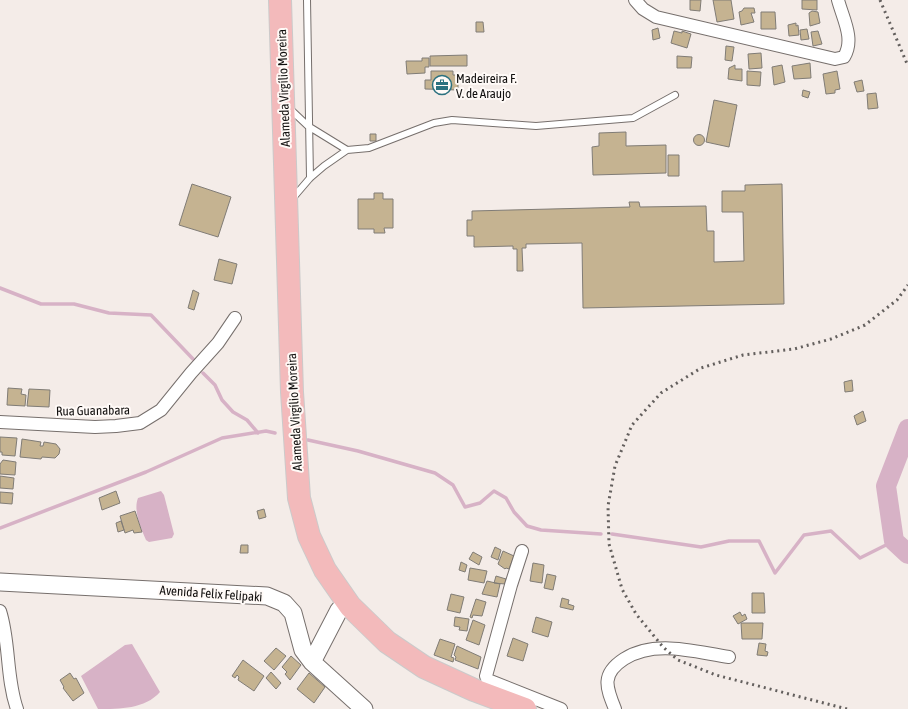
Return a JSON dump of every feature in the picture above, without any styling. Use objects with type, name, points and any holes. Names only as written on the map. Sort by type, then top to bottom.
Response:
[{"type":"highway","name":"Alameda Virgílio Moreira","points":[[268,0],[274,137],[281,392],[288,500],[298,540],[315,575],[339,610],[379,650],[419,677],[492,709]]},
{"type":"highway","name":"Alameda Virgílio Moreira","points":[[280,0],[282,103],[286,136],[286,207],[292,392],[299,498],[309,536],[325,570],[350,606],[387,642],[424,667],[474,690],[525,709]]},
{"type":"street","points":[[635,0],[656,17],[835,59],[844,57],[849,49],[849,38],[838,0]]},
{"type":"street","name":"Rua Guanabara","points":[[0,422],[95,427],[140,423],[161,410],[218,343],[235,318]]},
{"type":"street","points":[[522,551],[486,676],[488,680],[561,709]]},
{"type":"street","name":"Avenida Felix Felipaki","points":[[0,582],[267,596],[284,603],[293,612],[303,650],[312,662],[364,709]]},
{"type":"street","points":[[312,662],[339,610]]},
{"type":"street","points":[[0,611],[3,620],[10,678],[17,709]]},
{"type":"street","points":[[615,709],[608,691],[608,676],[613,666],[636,651],[663,647],[729,657]]},
{"type":"lane","points":[[307,0],[310,178]]},
{"type":"lane","points":[[286,207],[310,178],[347,150],[369,148],[423,127],[452,120],[536,126],[633,118],[675,95]]},
{"type":"lane","points":[[282,103],[308,126],[347,150]]},
{"type":"shaded area","points":[[161,491],[164,495],[174,534],[172,538],[149,542],[146,540],[137,514],[136,508],[138,498]]},
{"type":"shaded area","points":[[132,644],[160,692],[154,698],[140,705],[115,709],[98,709],[81,676],[125,645]]},
{"type":"building","points":[[690,0],[701,0],[700,11],[690,10]]},
{"type":"building","points":[[713,0],[731,0],[734,19],[717,22]]},
{"type":"building","points":[[802,0],[817,0],[817,10],[802,9]]},
{"type":"building","points":[[744,8],[754,8],[755,13],[751,13],[754,22],[741,25],[739,12]]},
{"type":"building","points":[[812,11],[818,12],[820,23],[810,26],[809,13]]},
{"type":"building","points":[[761,12],[775,12],[776,29],[761,29]]},
{"type":"building","points":[[476,22],[483,22],[484,32],[476,32]]},
{"type":"building","points":[[796,23],[796,26],[798,25],[799,35],[789,36],[788,25]]},
{"type":"building","points":[[658,28],[660,38],[653,40],[652,30]]},
{"type":"building","points":[[807,29],[809,39],[801,40],[800,30]]},
{"type":"building","points":[[674,31],[682,33],[682,31],[691,34],[687,48],[671,43]]},
{"type":"building","points":[[818,31],[822,44],[813,46],[811,32]]},
{"type":"building","points":[[726,46],[734,47],[732,61],[725,60]]},
{"type":"building","points":[[761,53],[762,68],[749,69],[748,54]]},
{"type":"building","points":[[467,55],[467,66],[430,66],[430,56]]},
{"type":"building","points":[[677,56],[692,57],[691,68],[677,68]]},
{"type":"building","points":[[422,58],[429,58],[429,67],[425,67],[425,73],[407,74],[406,61],[422,61]]},
{"type":"building","points":[[810,63],[811,78],[794,79],[792,66]]},
{"type":"building","points":[[735,65],[735,69],[742,69],[742,81],[728,79],[729,68]]},
{"type":"building","points":[[782,65],[785,82],[774,85],[772,67]]},
{"type":"building","name":"Madeireira F. V. de Araujo","points":[[431,71],[453,71],[453,75],[458,75],[458,90],[425,89],[425,80],[431,80]]},
{"type":"building","points":[[747,71],[761,72],[760,86],[747,85]]},
{"type":"building","points":[[837,71],[840,89],[835,90],[835,93],[826,94],[823,74]]},
{"type":"building","points":[[862,80],[864,91],[857,92],[854,82]]},
{"type":"building","points":[[803,90],[810,92],[808,98],[802,96]]},
{"type":"building","points":[[876,93],[878,108],[868,109],[867,94]]},
{"type":"building","points":[[714,100],[737,105],[729,147],[706,142]]},
{"type":"building","points":[[626,132],[626,146],[666,145],[666,173],[593,175],[592,147],[599,146],[599,133]]},
{"type":"building","points":[[370,134],[376,134],[376,141],[370,141]]},
{"type":"building","points":[[699,134],[703,136],[705,140],[703,144],[699,146],[695,144],[693,140],[695,136]]},
{"type":"building","points":[[668,155],[679,155],[679,176],[668,176]]},
{"type":"building","points":[[192,184],[231,197],[218,237],[179,225]]},
{"type":"building","points":[[782,184],[784,304],[583,308],[582,243],[526,244],[526,248],[522,248],[523,271],[517,271],[517,249],[513,249],[513,246],[474,247],[474,236],[467,236],[467,220],[472,220],[472,211],[630,207],[629,202],[639,202],[640,207],[706,206],[707,231],[714,231],[714,262],[744,261],[743,212],[722,212],[722,191],[745,191],[745,185]]},
{"type":"building","points":[[374,193],[383,193],[383,199],[393,199],[393,228],[384,228],[385,233],[374,233],[374,229],[358,229],[358,199],[374,199]]},
{"type":"building","points":[[219,259],[237,264],[232,284],[214,280]]},
{"type":"building","points":[[193,290],[199,293],[194,310],[188,308]]},
{"type":"building","points":[[852,380],[853,391],[845,392],[844,382]]},
{"type":"building","points":[[8,388],[22,389],[21,394],[26,395],[25,406],[7,405]]},
{"type":"building","points":[[29,389],[50,390],[49,407],[27,406]]},
{"type":"building","points":[[863,411],[866,421],[857,425],[854,416]]},
{"type":"building","points":[[0,437],[17,438],[15,456],[2,455],[2,452],[0,452]]},
{"type":"building","points":[[22,439],[41,442],[40,446],[43,446],[44,442],[56,444],[60,449],[59,454],[55,458],[42,457],[41,459],[20,457]]},
{"type":"building","points":[[3,460],[16,462],[15,475],[0,474],[0,464]]},
{"type":"building","points":[[0,476],[14,478],[13,489],[0,488]]},
{"type":"building","points":[[116,491],[120,503],[102,510],[99,498]]},
{"type":"building","points":[[0,492],[13,493],[12,504],[0,503]]},
{"type":"building","points":[[264,509],[266,517],[259,519],[257,511]]},
{"type":"building","points":[[135,511],[142,532],[134,533],[133,530],[125,533],[120,516]]},
{"type":"building","points":[[121,521],[124,530],[118,532],[116,523]]},
{"type":"building","points":[[241,545],[248,545],[248,553],[240,553]]},
{"type":"building","points":[[495,547],[501,550],[498,560],[491,557]]},
{"type":"building","points":[[503,551],[514,556],[509,569],[505,569],[498,564]]},
{"type":"building","points":[[473,552],[482,557],[479,565],[469,559]]},
{"type":"building","points":[[461,562],[467,565],[465,572],[459,570]]},
{"type":"building","points":[[533,563],[544,565],[542,583],[530,581]]},
{"type":"building","points":[[470,568],[487,571],[484,583],[468,580]]},
{"type":"building","points":[[547,574],[556,576],[553,590],[544,588]]},
{"type":"building","points":[[496,576],[506,579],[505,584],[494,583]]},
{"type":"building","points":[[487,581],[500,584],[497,597],[482,594]]},
{"type":"building","points":[[752,593],[764,593],[765,613],[752,613]]},
{"type":"building","points":[[451,594],[464,597],[460,613],[447,610]]},
{"type":"building","points":[[562,598],[569,600],[568,604],[574,606],[573,610],[560,607]]},
{"type":"building","points":[[476,599],[486,602],[482,616],[473,615],[472,618],[470,617]]},
{"type":"building","points":[[740,612],[742,616],[745,614],[747,619],[738,624],[733,616]]},
{"type":"building","points":[[455,617],[469,619],[467,631],[459,630],[460,627],[454,626]]},
{"type":"building","points":[[536,617],[552,622],[548,637],[532,632]]},
{"type":"building","points":[[473,620],[485,625],[479,645],[466,640]]},
{"type":"building","points":[[741,623],[763,623],[762,639],[742,639]]},
{"type":"building","points":[[513,638],[528,644],[523,661],[507,656]]},
{"type":"building","points":[[440,639],[455,644],[451,657],[454,658],[453,662],[434,655]]},
{"type":"building","points":[[759,643],[766,644],[765,651],[768,652],[767,656],[757,655]]},
{"type":"building","points":[[457,646],[481,657],[478,669],[455,660],[456,657],[454,655]]},
{"type":"building","points":[[276,648],[286,656],[274,670],[264,661]]},
{"type":"building","points":[[291,656],[301,665],[290,680],[285,674],[287,672],[282,667]]},
{"type":"building","points":[[243,660],[264,676],[254,691],[238,680],[239,677],[237,675],[235,678],[232,676]]},
{"type":"building","points":[[271,672],[281,683],[276,689],[266,678]]},
{"type":"building","points":[[70,673],[74,679],[76,678],[84,693],[73,701],[63,688],[64,687],[60,680]]},
{"type":"building","points":[[309,673],[325,687],[314,703],[297,689]]},
{"type":"waterway","points":[[0,288],[41,304],[74,304],[109,313],[151,315],[193,359]]},
{"type":"waterway","points":[[203,373],[215,385],[222,400],[233,412],[247,420],[258,433]]},
{"type":"waterway","points":[[908,429],[886,486],[894,541],[908,554]]},
{"type":"waterway","points":[[0,528],[146,472],[222,438],[266,431],[275,433]]},
{"type":"waterway","points":[[308,440],[358,451],[435,473],[453,485],[465,507],[480,503],[494,491],[506,498],[514,512],[527,526],[541,530],[601,534]]},
{"type":"waterway","points":[[612,534],[701,547],[729,541],[759,541],[775,573],[804,535],[831,531],[860,558],[894,541]]},
{"type":"railway","points":[[880,0],[908,66]]},
{"type":"railway","points":[[847,709],[716,675],[678,660],[663,647],[636,614],[622,589],[609,544],[608,506],[615,466],[632,425],[661,393],[701,368],[743,355],[794,349],[831,339],[865,325],[897,300],[908,285]]},
{"type":"place","name":"Madeireira F. V. de Araujo","points":[[442,85]]}]
